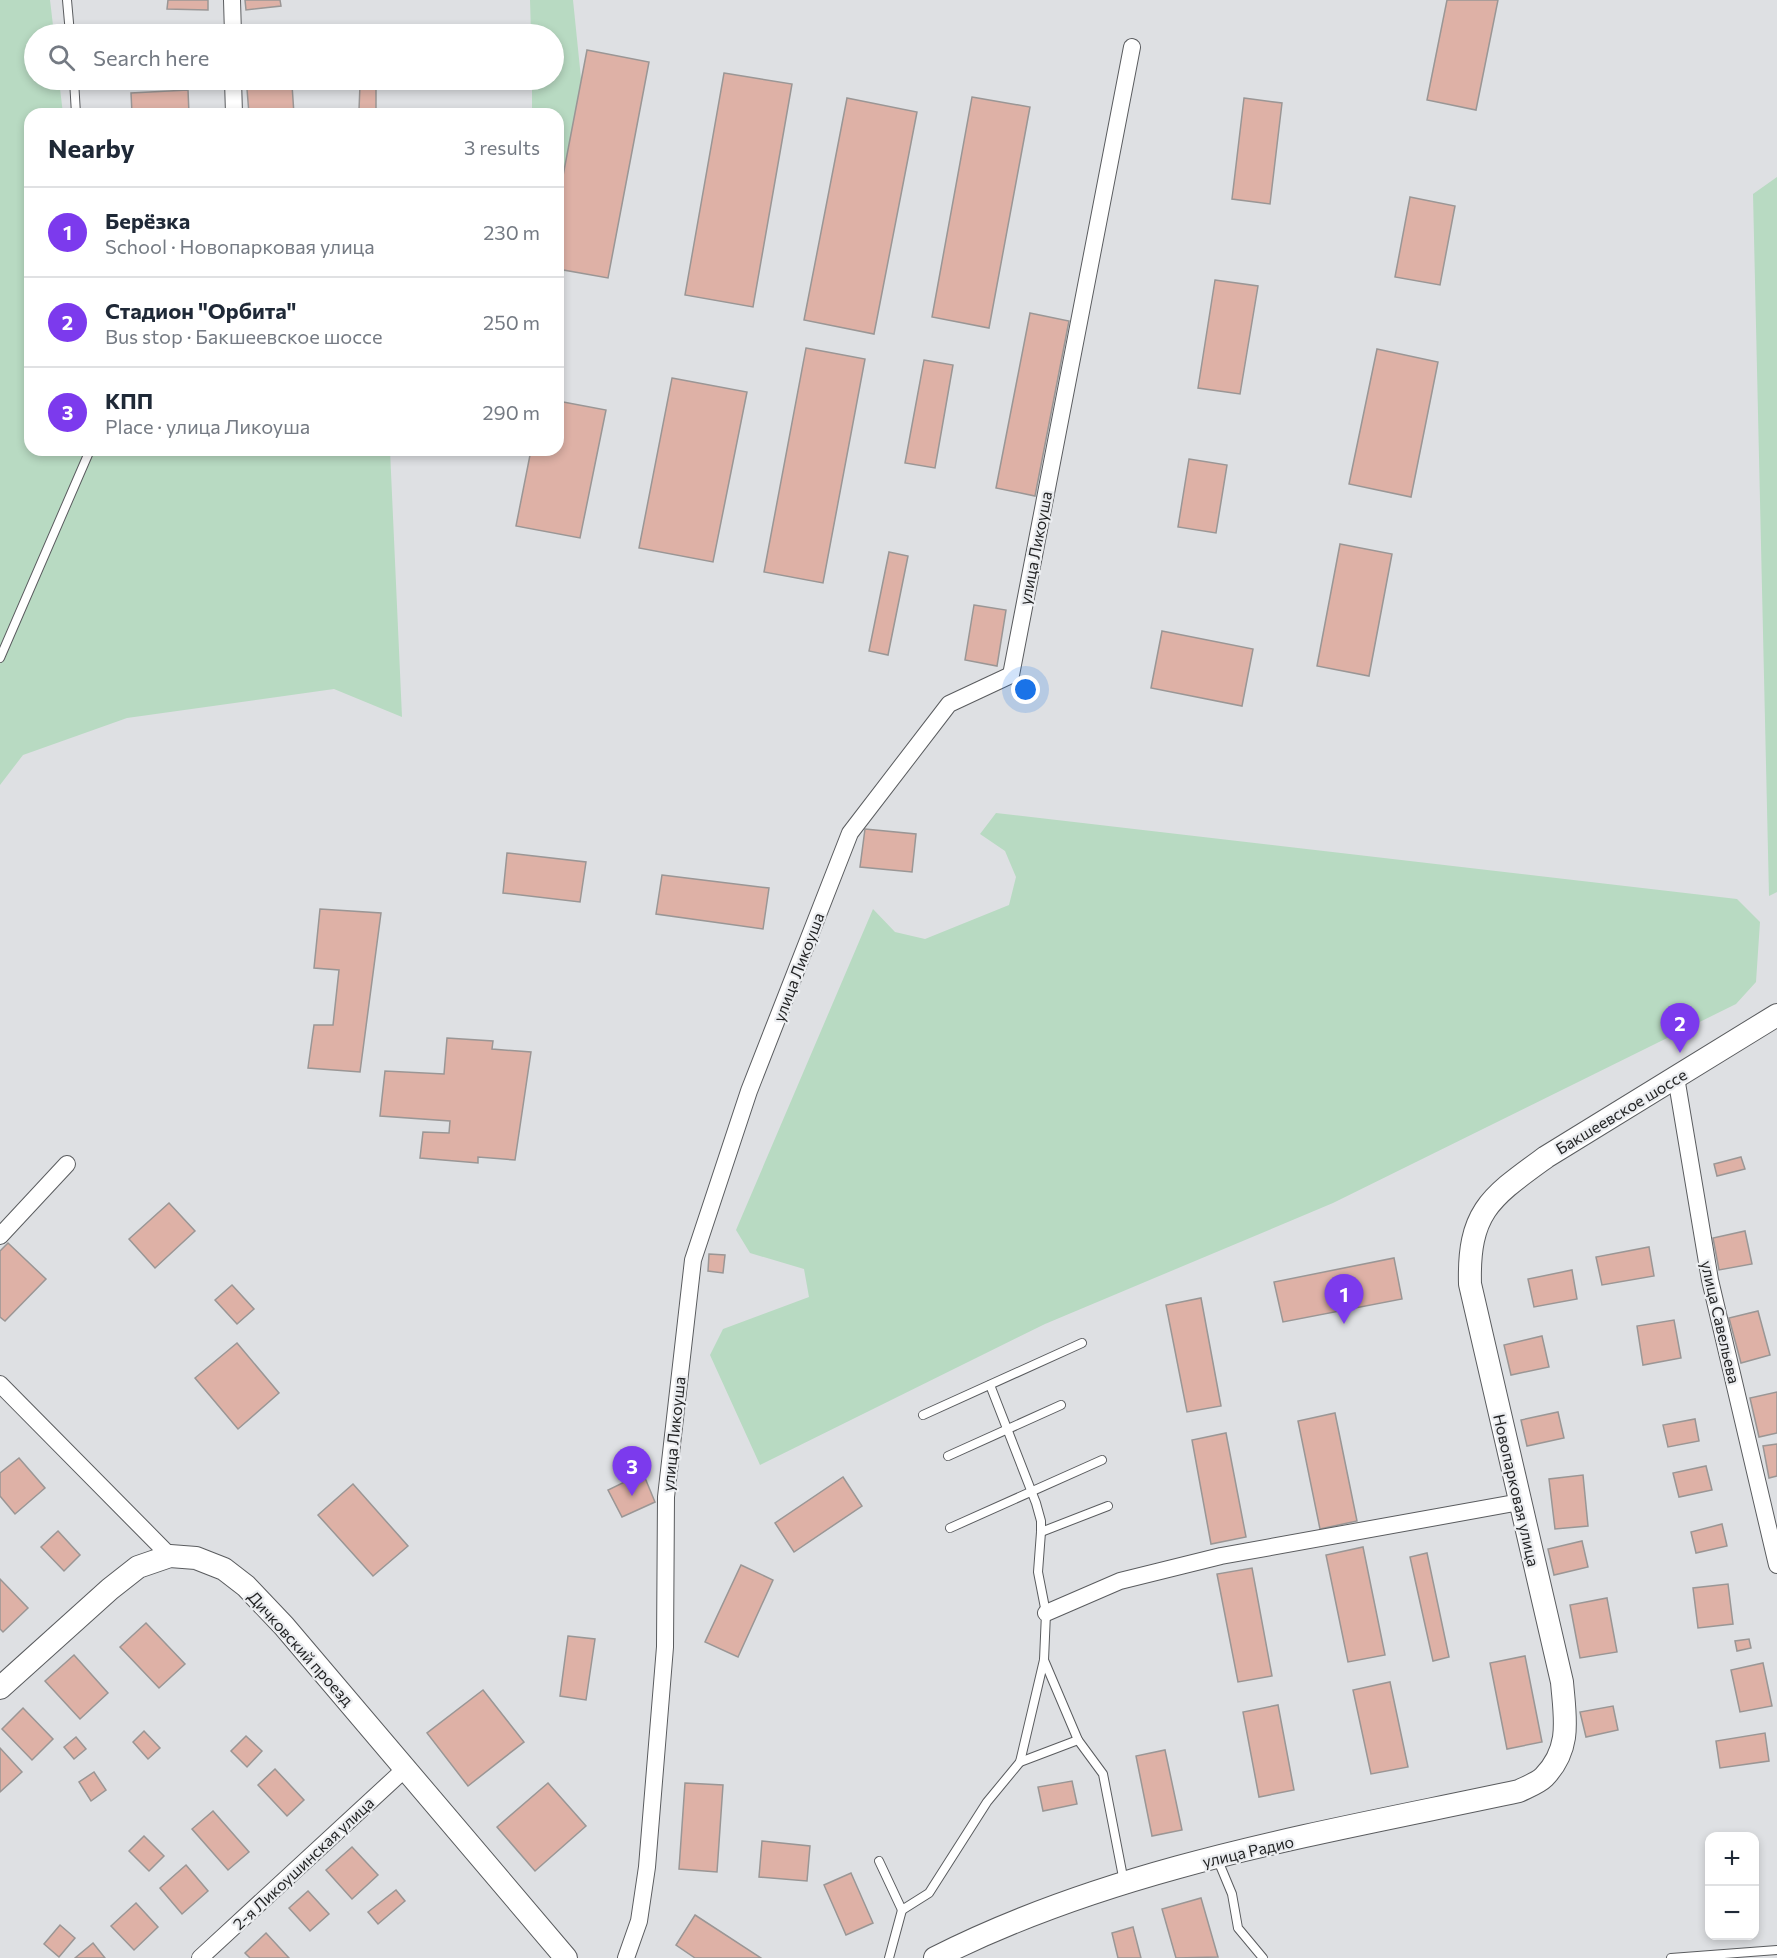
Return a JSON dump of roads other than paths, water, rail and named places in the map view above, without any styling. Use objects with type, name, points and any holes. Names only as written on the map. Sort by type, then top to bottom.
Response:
[{"type":"street","points":[[232,0],[233,24]]},
{"type":"street","name":"улица Ликоуша","points":[[626,1958],[639,1921],[647,1867],[665,1647],[666,1497],[693,1260],[749,1091],[850,833],[949,704],[1011,675],[1132,47]]},
{"type":"street","points":[[233,90],[234,108]]},
{"type":"street","name":"Бакшеевское шоссе","points":[[1477,1222],[1490,1202],[1510,1183],[1546,1157],[1777,1015]]},
{"type":"street","name":"улица Савельева","points":[[1676,1077],[1710,1280],[1777,1565]]},
{"type":"street","points":[[0,1236],[67,1164]]},
{"type":"street","name":"Новопарковая улица","points":[[1477,1222],[1469,1257],[1470,1284],[1562,1682],[1566,1732],[1559,1758]]},
{"type":"street","points":[[0,1384],[171,1556],[138,1567],[110,1589],[0,1688]]},
{"type":"street","points":[[1046,1613],[1120,1581],[1221,1556],[1520,1502]]},
{"type":"street","name":"Дичковский проезд","points":[[171,1556],[196,1558],[224,1569],[246,1586],[284,1626],[566,1958]]},
{"type":"street","name":"улица Радио","points":[[935,1958],[965,1943],[1065,1902],[1124,1883],[1217,1858],[1337,1830],[1520,1791],[1543,1779],[1559,1758]]},
{"type":"street","name":"2-я Ликоушинская улица","points":[[200,1958],[406,1768]]},
{"type":"lane","points":[[67,0],[69,24]]},
{"type":"lane","points":[[75,90],[76,108]]},
{"type":"lane","points":[[0,658],[87,456]]},
{"type":"lane","points":[[923,1415],[1082,1343]]},
{"type":"lane","points":[[902,1910],[929,1893],[987,1802],[1020,1762],[1044,1660],[1046,1613],[1038,1572],[1041,1521],[990,1384]]},
{"type":"lane","points":[[948,1456],[1061,1405]]},
{"type":"lane","points":[[950,1528],[1102,1460]]},
{"type":"lane","points":[[1041,1532],[1108,1506]]},
{"type":"lane","points":[[1044,1660],[1077,1740],[1102,1774],[1124,1883]]},
{"type":"lane","points":[[1020,1762],[1077,1740]]},
{"type":"lane","points":[[1217,1858],[1233,1894],[1238,1928],[1263,1958]]},
{"type":"lane","points":[[879,1861],[902,1910],[889,1958]]},
{"type":"lane","points":[[1671,1958],[1777,1950]]},
{"type":"place","name":"Стадион \"Орбита\"","points":[[1680,1053]]},
{"type":"place","name":"Берёзка","points":[[1344,1324]]},
{"type":"place","name":"КПП","points":[[632,1496]]}]
